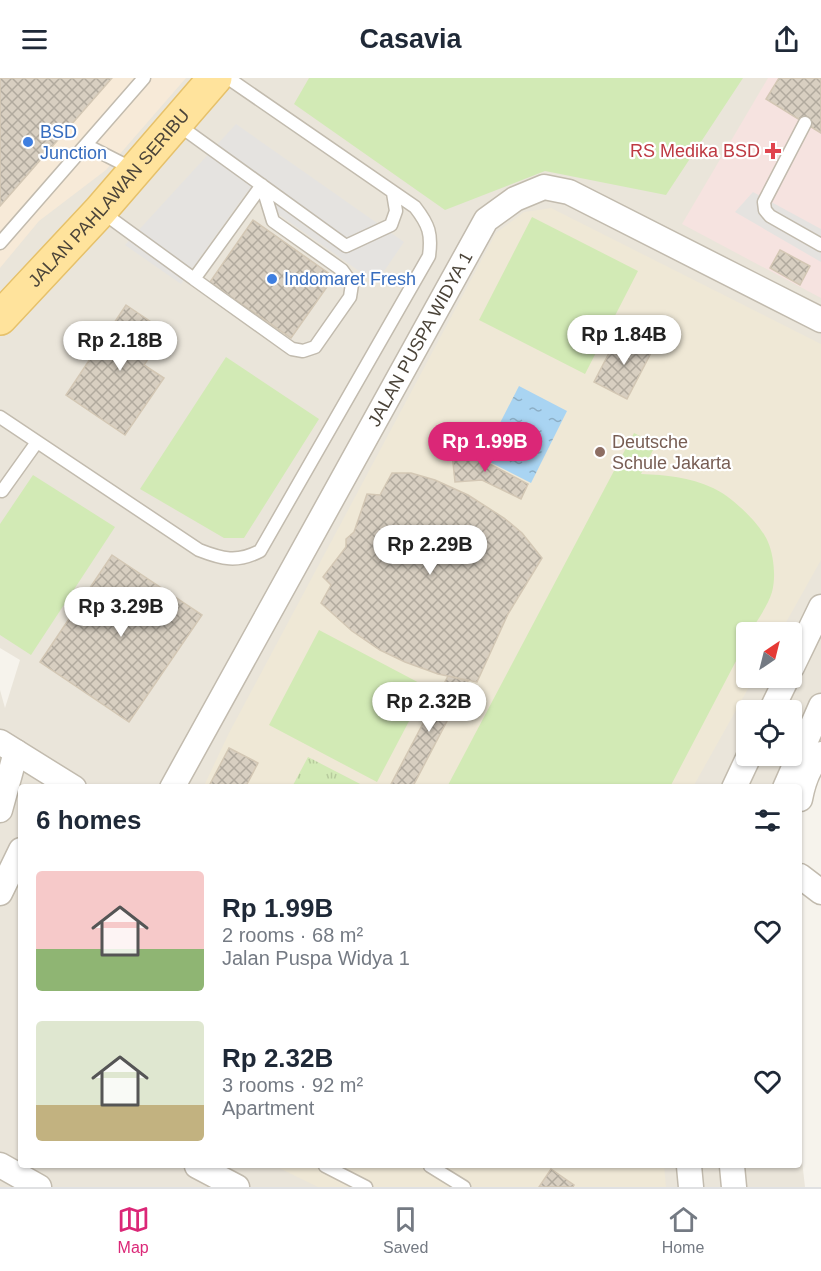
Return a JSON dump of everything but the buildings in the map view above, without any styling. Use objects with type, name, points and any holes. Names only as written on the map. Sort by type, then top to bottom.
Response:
[{"type":"main road","name":"JALAN PAHLAWAN SERIBU","points":[[0,318],[136,171],[215,78]]},
{"type":"street","name":"JALAN PUSPA WIDYA 1","points":[[174,784],[486,220],[515,199],[544,187],[568,192],[821,320]]},
{"type":"street","points":[[802,646],[821,607]]},
{"type":"street","points":[[787,784],[821,706]]},
{"type":"street","points":[[0,810],[8,747],[60,784]]},
{"type":"street","points":[[802,784],[815,759],[821,754]]},
{"type":"street","points":[[736,784],[744,766]]},
{"type":"street","points":[[0,893],[18,856]]},
{"type":"street","points":[[802,878],[821,892]]},
{"type":"street","points":[[0,1165],[39,1187]]},
{"type":"street","points":[[201,1168],[237,1187]]},
{"type":"street","points":[[689,1168],[691,1187]]},
{"type":"street","points":[[732,1168],[734,1187]]},
{"type":"lane","points":[[0,243],[144,78]]},
{"type":"lane","points":[[0,417],[199,550],[230,559],[247,558],[260,551],[429,256],[430,232],[425,220],[415,207],[228,78]]},
{"type":"lane","points":[[177,123],[346,246],[391,225],[396,211],[393,193]]},
{"type":"lane","points":[[805,123],[764,202],[765,210],[770,216],[821,245]]},
{"type":"lane","points":[[86,145],[136,171]]},
{"type":"lane","points":[[100,211],[292,349],[303,351],[315,347],[350,297],[352,284],[342,270],[273,221],[262,185]]},
{"type":"lane","points":[[194,279],[262,185]]},
{"type":"lane","points":[[4,483],[37,441]]},
{"type":"lane","points":[[330,1168],[366,1187]]},
{"type":"lane","points":[[433,1168],[464,1187]]},
{"type":"shaded area","points":[[0,78],[821,78],[821,754],[802,806],[802,784],[18,784],[18,1168],[802,1168],[802,1161],[805,1187],[0,1187],[0,690],[5,708],[20,660],[0,648]]},
{"type":"shaded area","points":[[0,78],[186,78],[106,170],[39,221],[0,268]]},
{"type":"shaded area","name":"RS Medika BSD","points":[[768,78],[821,78],[821,298],[682,224]]},
{"type":"shaded area","points":[[236,124],[404,242],[376,283],[247,192],[181,284],[125,245]]},
{"type":"shaded area","points":[[753,192],[821,229],[821,262],[735,212]]},
{"type":"shaded area","name":"Deutsche Schule Jakarta","points":[[551,208],[821,344],[821,560],[786,622],[736,622],[736,688],[748,688],[742,700],[736,700],[736,710],[695,784],[205,784],[229,733],[496,233],[524,212]]},
{"type":"shaded area","points":[[279,1168],[664,1168],[666,1187],[318,1187]]},
{"type":"green space","points":[[309,78],[743,78],[666,195],[545,171],[445,210],[294,104]]},
{"type":"green space","points":[[532,217],[638,271],[585,374],[479,320]]},
{"type":"green space","points":[[226,357],[319,419],[244,538],[224,538],[140,489]]},
{"type":"green space","points":[[634,433],[656,444],[641,474],[695,481],[720,492],[759,527],[768,542],[774,567],[770,597],[757,622],[736,622],[736,661],[672,784],[449,784]]},
{"type":"green space","points":[[33,475],[115,527],[31,655],[0,635],[0,524]]},
{"type":"green space","points":[[319,630],[427,687],[377,782],[269,725]]},
{"type":"green space","points":[[308,757],[360,784],[294,784]]},
{"type":"water","points":[[519,386],[567,411],[531,483],[482,458]]},
{"type":"place","name":"BSD Junction","points":[[28,142]]},
{"type":"place","name":"RS Medika BSD","points":[[773,151]]},
{"type":"place","name":"Indomaret Fresh","points":[[272,279]]},
{"type":"place","name":"Deutsche Schule Jakarta","points":[[600,452]]}]
